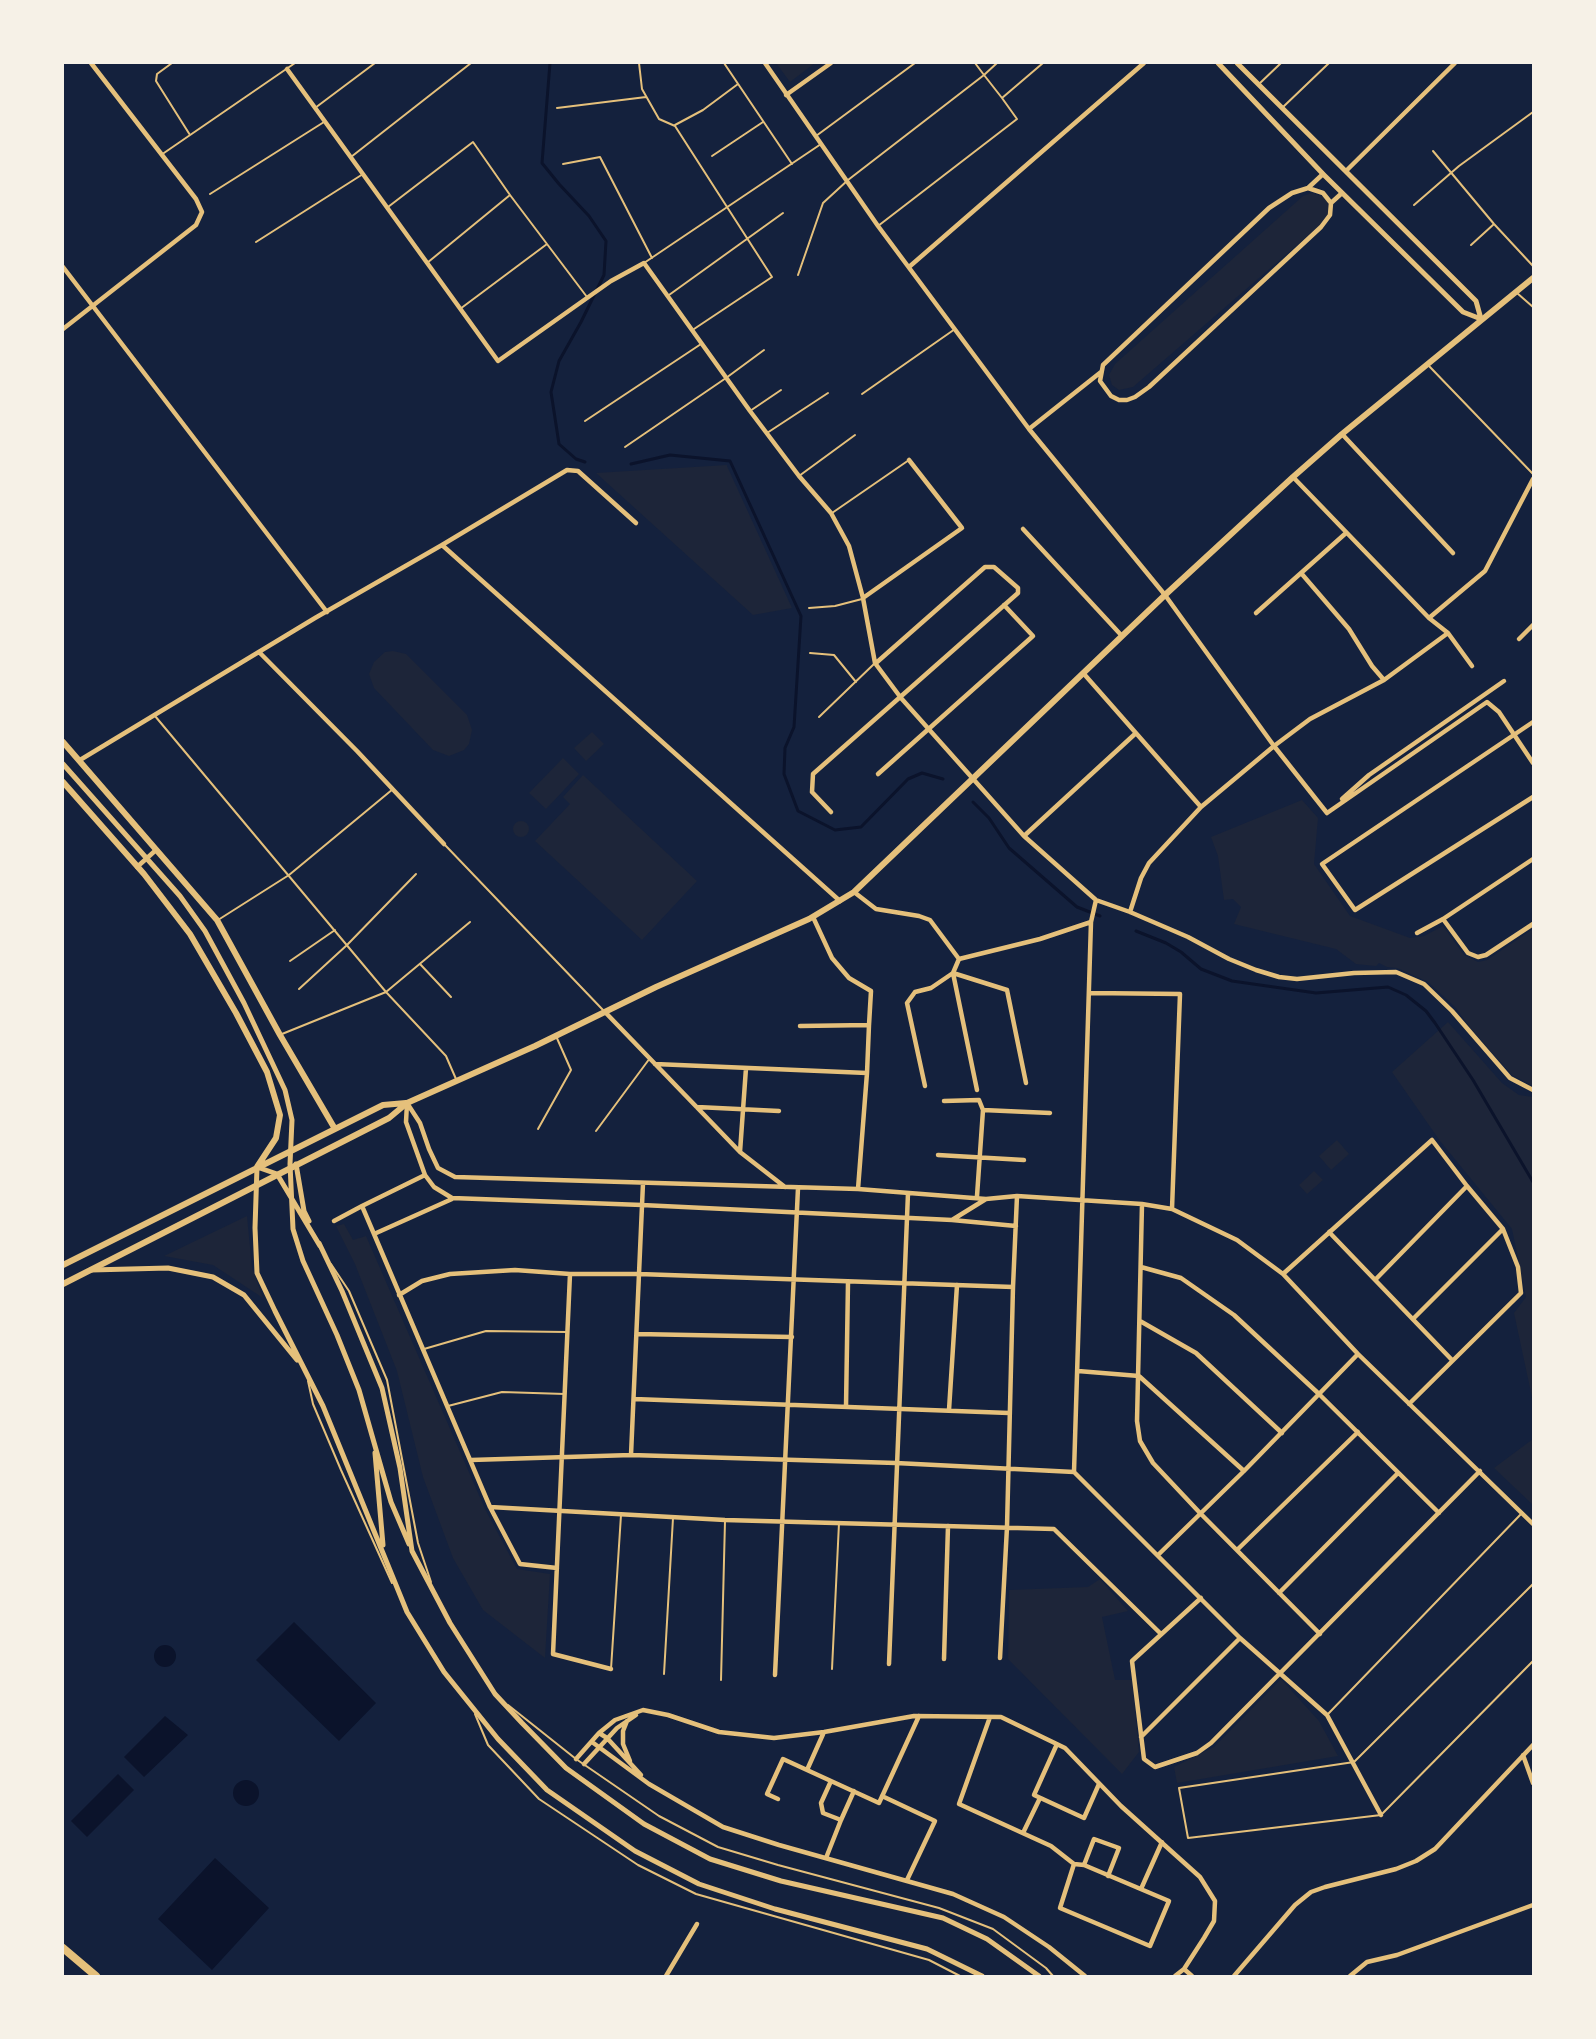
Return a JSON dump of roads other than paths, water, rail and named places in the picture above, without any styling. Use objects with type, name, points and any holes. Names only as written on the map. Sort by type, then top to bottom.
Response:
[{"type":"highway","points":[[64,1949],[96,1976]]},
{"type":"main road","points":[[63,1265],[383,1105],[406,1102],[556,1036],[813,917],[854,892],[1165,595],[1293,477],[1342,434],[1533,278]]},
{"type":"main road","points":[[63,742],[217,920],[335,1129]]},
{"type":"main road","points":[[63,782],[137,867],[190,934],[267,1072],[280,1115],[276,1138],[257,1167]]},
{"type":"main road","points":[[63,1284],[389,1118],[406,1102]]},
{"type":"street","points":[[63,329],[196,225],[202,212],[201,206],[92,63]]},
{"type":"street","points":[[765,63],[878,225],[1029,429],[1165,595],[1274,747],[1327,813]]},
{"type":"street","points":[[786,94],[831,63]]},
{"type":"street","points":[[909,267],[1144,63]]},
{"type":"street","points":[[1218,63],[1342,194],[1463,312],[1481,319]]},
{"type":"street","points":[[1237,63],[1476,301],[1481,319]]},
{"type":"street","points":[[1346,171],[1455,63]]},
{"type":"street","points":[[287,69],[498,361],[611,280],[644,263],[750,411],[799,476],[831,513],[849,546],[863,598],[875,663],[901,698],[1024,836],[1096,900],[1188,937],[1229,959],[1279,977],[1297,979],[1354,973],[1396,972],[1424,984],[1452,1011],[1510,1078],[1533,1090]]},
{"type":"street","points":[[1308,188],[1323,193],[1331,203],[1330,215],[1321,227],[1142,392],[1127,400],[1119,400],[1105,390],[1100,381],[1101,372],[1103,365],[1109,359],[1269,208],[1292,193],[1308,188],[1323,174]]},
{"type":"street","points":[[1331,203],[1342,194]]},
{"type":"street","points":[[63,267],[327,612]]},
{"type":"street","points":[[1029,429],[1101,372]]},
{"type":"street","points":[[1342,434],[1453,553]]},
{"type":"street","points":[[863,598],[962,528],[909,460]]},
{"type":"street","points":[[80,760],[567,470],[578,471],[636,522]]},
{"type":"street","points":[[1293,477],[1429,618],[1448,633],[1472,666]]},
{"type":"street","points":[[1429,618],[1485,571],[1533,479]]},
{"type":"street","points":[[1023,529],[1122,636]]},
{"type":"street","points":[[1256,613],[1347,533]]},
{"type":"street","points":[[442,545],[840,901]]},
{"type":"street","points":[[831,812],[812,792],[813,774],[1018,594],[1018,588],[994,567],[985,567],[875,663]]},
{"type":"street","points":[[1301,573],[1349,629],[1372,666],[1384,680]]},
{"type":"street","points":[[878,774],[1034,636],[1004,605]]},
{"type":"street","points":[[1519,639],[1533,625]]},
{"type":"street","points":[[1130,912],[1141,878],[1149,863],[1201,807],[1310,719],[1384,680],[1448,633]]},
{"type":"street","points":[[259,652],[444,844]]},
{"type":"street","points":[[1084,674],[1201,807]]},
{"type":"street","points":[[1327,813],[1369,775],[1504,681]]},
{"type":"street","points":[[1327,813],[1487,702],[1499,712],[1533,763]]},
{"type":"street","points":[[1533,722],[1322,864],[1355,910],[1533,797]]},
{"type":"street","points":[[1024,836],[1136,733]]},
{"type":"street","points":[[63,764],[180,896],[205,931],[264,1041],[285,1090],[292,1120],[290,1164],[293,1229],[303,1261],[359,1390],[391,1502],[412,1551],[450,1623],[495,1694],[566,1768],[644,1824],[710,1859],[781,1881],[943,1918],[987,1939],[1039,1976]]},
{"type":"street","points":[[137,867],[156,850]]},
{"type":"street","points":[[1417,933],[1443,919],[1533,859]]},
{"type":"street","points":[[854,892],[876,909],[930,920],[959,959]]},
{"type":"street","points":[[1074,1472],[1091,922],[1096,900]]},
{"type":"street","points":[[813,917],[832,958],[849,978],[871,992],[858,1189]]},
{"type":"street","points":[[1443,919],[1468,953],[1478,957],[1486,955],[1533,924]]},
{"type":"street","points":[[959,959],[1040,939],[1091,922]]},
{"type":"street","points":[[925,1086],[907,1003],[915,992],[931,988],[953,973],[959,959]]},
{"type":"street","points":[[953,973],[1007,990],[1026,1083]]},
{"type":"street","points":[[953,973],[976,1090]]},
{"type":"street","points":[[1090,993],[1180,994],[1172,1209]]},
{"type":"street","points":[[605,1012],[740,1152],[785,1187]]},
{"type":"street","points":[[800,1026],[869,1026]]},
{"type":"street","points":[[655,1064],[867,1073]]},
{"type":"street","points":[[740,1152],[746,1068]]},
{"type":"street","points":[[944,1101],[979,1100],[982,1110],[977,1196]]},
{"type":"street","points":[[406,1102],[406,1122],[425,1175],[434,1187],[452,1198]]},
{"type":"street","points":[[406,1102],[420,1123],[438,1168],[454,1177],[858,1189],[986,1198],[1017,1196],[1084,1199],[1172,1209],[1237,1240],[1283,1274],[1358,1354],[1533,1524]]},
{"type":"street","points":[[697,1107],[779,1111]]},
{"type":"street","points":[[982,1110],[1050,1113]]},
{"type":"street","points":[[1283,1274],[1432,1140],[1503,1229],[1518,1267],[1521,1293],[1409,1404]]},
{"type":"street","points":[[938,1155],[1024,1160]]},
{"type":"street","points":[[296,1164],[304,1211],[342,1291],[382,1388],[399,1468],[412,1551]]},
{"type":"street","points":[[320,1246],[277,1174],[257,1167],[257,1273],[323,1406],[407,1612],[444,1672],[498,1738],[547,1790],[635,1851],[699,1884],[775,1909],[927,1949],[982,1976]]},
{"type":"street","points":[[334,1221],[425,1175]]},
{"type":"street","points":[[631,1455],[643,1183]]},
{"type":"street","points":[[1375,1280],[1467,1186]]},
{"type":"street","points":[[775,1675],[798,1188]]},
{"type":"street","points":[[889,1664],[908,1193]]},
{"type":"street","points":[[1000,1658],[1007,1527],[1017,1196]]},
{"type":"street","points":[[374,1234],[452,1198],[798,1212],[952,1220],[1016,1226]]},
{"type":"street","points":[[952,1220],[986,1198]]},
{"type":"street","points":[[1142,1204],[1137,1421],[1140,1442],[1153,1463],[1320,1634]]},
{"type":"street","points":[[362,1206],[490,1507],[520,1564],[557,1568]]},
{"type":"street","points":[[1413,1319],[1503,1229]]},
{"type":"street","points":[[1329,1232],[1452,1360]]},
{"type":"street","points":[[89,1270],[168,1268],[213,1277],[244,1295],[305,1369]]},
{"type":"street","points":[[1141,1268],[1181,1278],[1234,1315],[1319,1394],[1439,1513]]},
{"type":"street","points":[[399,1295],[422,1281],[450,1274],[515,1270],[570,1274],[639,1274],[1013,1287]]},
{"type":"street","points":[[570,1274],[553,1654],[612,1669]]},
{"type":"street","points":[[846,1407],[848,1282]]},
{"type":"street","points":[[949,1410],[957,1285]]},
{"type":"street","points":[[1140,1321],[1196,1353],[1281,1432]]},
{"type":"street","points":[[636,1334],[792,1337]]},
{"type":"street","points":[[1158,1555],[1358,1354]]},
{"type":"street","points":[[1078,1371],[1139,1376],[1244,1471]]},
{"type":"street","points":[[634,1399],[1009,1413]]},
{"type":"street","points":[[1237,1550],[1358,1432]]},
{"type":"street","points":[[374,1442],[384,1554]]},
{"type":"street","points":[[471,1460],[631,1455],[896,1463],[1074,1472],[1240,1638],[1327,1715],[1381,1815]]},
{"type":"street","points":[[1201,1598],[1132,1661],[1144,1759],[1155,1767],[1197,1753],[1211,1743],[1480,1471]]},
{"type":"street","points":[[1279,1593],[1398,1473]]},
{"type":"street","points":[[490,1507],[560,1509],[673,1518],[1054,1529],[1161,1634]]},
{"type":"street","points":[[944,1659],[948,1526]]},
{"type":"street","points":[[1141,1737],[1240,1638]]},
{"type":"street","points":[[576,1759],[599,1733],[615,1720],[643,1710],[668,1715],[719,1732],[774,1738],[919,1716],[1001,1717],[1065,1748],[1099,1784],[1200,1877],[1215,1901],[1214,1921],[1184,1969],[1175,1976]]},
{"type":"street","points":[[584,1764],[617,1728],[643,1710]]},
{"type":"street","points":[[778,1799],[767,1794],[783,1759],[879,1803],[919,1716]]},
{"type":"street","points":[[990,1717],[959,1804],[1051,1846],[1074,1864],[1084,1865],[1169,1901],[1150,1946],[1060,1908],[1074,1864]]},
{"type":"street","points":[[627,1721],[623,1731],[623,1744],[631,1764]]},
{"type":"street","points":[[807,1770],[824,1732]]},
{"type":"street","points":[[599,1733],[607,1738],[649,1784]]},
{"type":"street","points":[[592,1742],[649,1784],[723,1827],[953,1894],[1004,1917],[1049,1947],[1085,1976]]},
{"type":"street","points":[[1057,1744],[1034,1795],[1084,1818],[1099,1784]]},
{"type":"street","points":[[1234,1976],[1295,1905],[1311,1892],[1396,1869],[1416,1861],[1435,1849],[1533,1745]]},
{"type":"street","points":[[1522,1755],[1533,1783]]},
{"type":"street","points":[[831,1781],[821,1803],[823,1813],[841,1820]]},
{"type":"street","points":[[826,1858],[854,1791]]},
{"type":"street","points":[[882,1796],[935,1821],[907,1880]]},
{"type":"street","points":[[1023,1833],[1040,1798]]},
{"type":"street","points":[[1084,1865],[1094,1839],[1119,1848],[1108,1876]]},
{"type":"street","points":[[1141,1889],[1161,1842]]},
{"type":"street","points":[[1350,1976],[1367,1962],[1397,1955],[1533,1905]]},
{"type":"street","points":[[666,1976],[697,1924]]},
{"type":"street","points":[[1184,1969],[1192,1976]]},
{"type":"lane","points":[[172,63],[157,74],[156,81],[190,135]]},
{"type":"lane","points":[[161,155],[295,63]]},
{"type":"lane","points":[[315,108],[375,63]]},
{"type":"lane","points":[[351,157],[471,63]]},
{"type":"lane","points":[[639,63],[642,89],[659,119],[675,126],[772,277],[691,331]]},
{"type":"lane","points":[[724,63],[792,164]]},
{"type":"lane","points":[[815,137],[915,63]]},
{"type":"lane","points":[[878,225],[1017,119],[975,63]]},
{"type":"lane","points":[[798,275],[824,203],[848,180],[997,63]]},
{"type":"lane","points":[[1002,98],[1043,63]]},
{"type":"lane","points":[[1259,84],[1281,63]]},
{"type":"lane","points":[[1282,108],[1329,63]]},
{"type":"lane","points":[[675,126],[703,110],[738,84]]},
{"type":"lane","points":[[556,108],[646,97]]},
{"type":"lane","points":[[1414,205],[1533,112]]},
{"type":"lane","points":[[210,194],[325,121]]},
{"type":"lane","points":[[712,156],[763,122]]},
{"type":"lane","points":[[387,208],[473,142],[587,297]]},
{"type":"lane","points":[[644,263],[821,144]]},
{"type":"lane","points":[[1433,151],[1494,225],[1533,266]]},
{"type":"lane","points":[[563,164],[600,158],[652,258]]},
{"type":"lane","points":[[256,242],[363,174]]},
{"type":"lane","points":[[426,263],[510,195]]},
{"type":"lane","points":[[668,296],[783,213]]},
{"type":"lane","points":[[1471,245],[1494,225]]},
{"type":"lane","points":[[460,309],[547,244]]},
{"type":"lane","points":[[1515,292],[1533,307]]},
{"type":"lane","points":[[862,394],[955,329]]},
{"type":"lane","points":[[585,421],[700,344]]},
{"type":"lane","points":[[625,447],[764,350]]},
{"type":"lane","points":[[1427,364],[1533,474]]},
{"type":"lane","points":[[750,411],[781,390]]},
{"type":"lane","points":[[767,433],[828,393]]},
{"type":"lane","points":[[799,476],[855,435]]},
{"type":"lane","points":[[831,513],[909,460]]},
{"type":"lane","points":[[809,608],[835,606],[863,598]]},
{"type":"lane","points":[[810,653],[834,655],[856,682]]},
{"type":"lane","points":[[819,717],[875,663]]},
{"type":"lane","points":[[155,716],[386,992],[446,1056],[456,1079]]},
{"type":"lane","points":[[217,920],[289,875],[393,789]]},
{"type":"lane","points":[[444,844],[605,1012]]},
{"type":"lane","points":[[299,990],[417,874]]},
{"type":"lane","points":[[280,1035],[386,992],[470,922]]},
{"type":"lane","points":[[290,961],[335,930]]},
{"type":"lane","points":[[420,964],[451,997]]},
{"type":"lane","points":[[538,1129],[571,1070],[556,1036]]},
{"type":"lane","points":[[596,1131],[650,1059]]},
{"type":"lane","points":[[320,1246],[349,1291],[387,1380],[418,1544],[436,1596]]},
{"type":"lane","points":[[424,1349],[486,1330],[567,1332]]},
{"type":"lane","points":[[305,1369],[313,1404],[376,1551],[407,1612]]},
{"type":"lane","points":[[448,1406],[502,1392],[565,1394]]},
{"type":"lane","points":[[1327,1715],[1522,1513]]},
{"type":"lane","points":[[612,1669],[621,1515]]},
{"type":"lane","points":[[664,1674],[673,1518]]},
{"type":"lane","points":[[721,1680],[725,1520]]},
{"type":"lane","points":[[832,1670],[839,1523]]},
{"type":"lane","points":[[1533,1584],[1354,1762],[1179,1788],[1188,1838],[1381,1815],[1533,1661]]},
{"type":"lane","points":[[495,1694],[576,1759],[659,1816],[718,1847],[939,1908],[993,1929],[1046,1968],[1053,1976]]},
{"type":"lane","points":[[472,1706],[488,1746],[539,1799],[638,1865],[696,1894],[929,1960],[960,1976]]},
{"type":"waterway","points":[[550,63],[542,163],[589,216],[606,241],[604,275],[559,361],[551,392],[559,444],[576,459],[585,462]]},
{"type":"waterway","points":[[631,464],[670,455],[730,461],[801,616],[794,727],[785,748],[784,774],[798,811],[835,830],[861,827],[908,779],[922,773],[943,779]]},
{"type":"waterway","points":[[973,802],[989,818],[1009,848],[1077,907],[1100,916]]},
{"type":"waterway","points":[[1136,931],[1166,943],[1201,969],[1232,981],[1316,993],[1388,987],[1406,995],[1426,1011],[1435,1023],[1473,1080],[1533,1182]]}]
